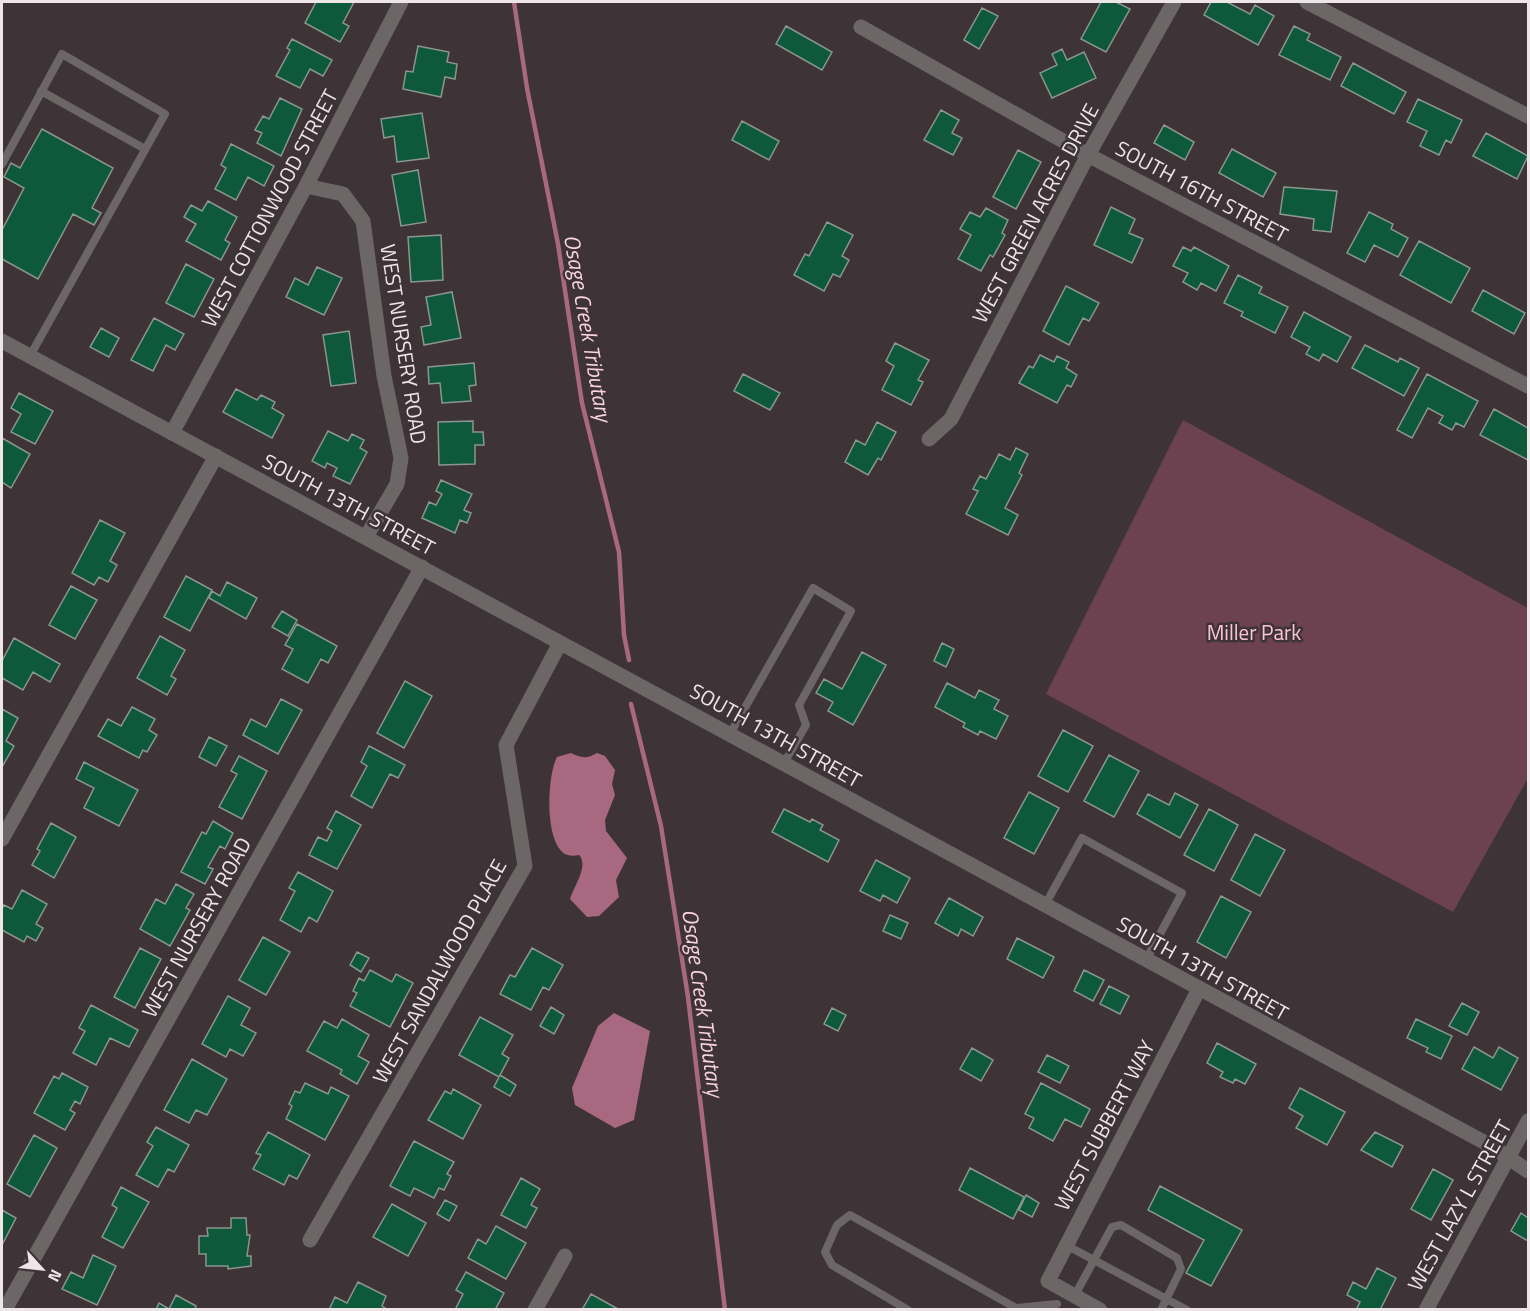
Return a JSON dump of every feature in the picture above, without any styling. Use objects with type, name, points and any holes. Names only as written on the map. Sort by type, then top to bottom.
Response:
[{"type":"street","name":"WEST COTTONWOOD STREET","points":[[172,433],[306,186],[401,2]]},
{"type":"street","name":"WEST GREEN ACRES DRIVE","points":[[928,439],[951,419],[1088,155],[1174,2]]},
{"type":"street","points":[[1306,2],[1528,116]]},
{"type":"street","name":"SOUTH 16TH STREET","points":[[861,27],[1088,155],[1528,386]]},
{"type":"street","name":"WEST NURSERY ROAD","points":[[306,186],[343,194],[363,221],[384,376],[401,458],[397,484],[366,537]]},
{"type":"street","name":"SOUTH 13TH STREET","points":[[2,341],[784,763],[1509,1158],[1528,1171]]},
{"type":"street","points":[[2,839],[216,456]]},
{"type":"street","name":"WEST NURSERY ROAD","points":[[7,1306],[422,567]]},
{"type":"street","name":"WEST SANDALWOOD PLACE","points":[[310,1240],[525,866],[506,745],[561,644]]},
{"type":"street","name":"WEST SUBBERT WAY","points":[[1070,1293],[1048,1281],[1065,1244],[1199,989]]},
{"type":"street","name":"WEST LAZY L STREET","points":[[1426,1310],[1528,1121]]},
{"type":"street","points":[[536,1310],[566,1256]]},
{"type":"street","points":[[1070,1293],[1100,1310]]},
{"type":"lane","points":[[2,164],[62,54],[165,114],[30,356]]},
{"type":"lane","points":[[41,91],[146,149]]},
{"type":"lane","points":[[730,734],[813,588],[851,611],[799,705],[806,725],[784,763]]},
{"type":"lane","points":[[1045,906],[1082,838],[1182,892],[1146,960]]},
{"type":"lane","points":[[908,1310],[832,1265],[825,1252],[837,1225],[850,1215],[1016,1308],[1055,1307],[1070,1293],[1112,1227],[1121,1225],[1177,1258],[1181,1269],[1161,1310]]},
{"type":"lane","points":[[1065,1244],[1187,1310]]},
{"type":"green space","name":"Miller Park","points":[[1183,420],[1528,608],[1528,778],[1453,912],[1046,694]]},
{"type":"shaded area","points":[[571,753],[584,757],[597,753],[605,756],[615,770],[612,784],[615,795],[605,820],[606,831],[627,858],[616,880],[619,897],[599,916],[587,917],[570,899],[582,870],[582,860],[579,855],[565,854],[558,847],[553,836],[549,808],[551,778],[557,757]]},
{"type":"shaded area","points":[[614,1013],[650,1031],[634,1120],[615,1128],[575,1105],[572,1088],[598,1026]]},
{"type":"building","points":[[316,2],[354,2],[343,23],[349,26],[340,42],[305,23]]},
{"type":"building","points":[[1101,2],[1116,2],[1130,9],[1106,52],[1081,39]]},
{"type":"building","points":[[1211,2],[1227,2],[1250,14],[1255,5],[1274,16],[1258,45],[1204,15]]},
{"type":"building","points":[[982,8],[998,16],[979,49],[964,40]]},
{"type":"building","points":[[786,26],[832,52],[822,70],[776,44]]},
{"type":"building","points":[[1294,26],[1310,34],[1307,40],[1341,57],[1330,80],[1279,55]]},
{"type":"building","points":[[292,39],[332,60],[323,76],[310,69],[300,88],[276,76],[290,50],[287,48]]},
{"type":"building","points":[[418,46],[449,52],[447,62],[457,64],[455,79],[445,77],[441,97],[403,89],[406,71],[413,72]]},
{"type":"building","points":[[1062,49],[1067,60],[1084,52],[1096,78],[1052,98],[1040,73],[1057,65],[1052,54]]},
{"type":"building","points":[[1353,63],[1406,92],[1394,114],[1341,86]]},
{"type":"building","points":[[280,98],[302,109],[281,156],[257,143],[262,133],[255,130],[263,116],[269,119]]},
{"type":"building","points":[[1418,99],[1462,120],[1451,143],[1446,140],[1439,155],[1420,146],[1427,131],[1407,122]]},
{"type":"building","points":[[941,110],[959,120],[952,133],[962,138],[953,155],[924,140]]},
{"type":"building","points":[[422,113],[429,158],[397,162],[394,136],[384,138],[381,119]]},
{"type":"building","points":[[742,121],[779,141],[769,160],[732,140]]},
{"type":"building","points":[[1164,125],[1194,142],[1185,160],[1154,143]]},
{"type":"building","points":[[42,129],[113,168],[92,208],[101,213],[94,225],[73,214],[38,279],[2,259],[2,230],[24,188],[4,177],[11,163],[20,168]]},
{"type":"building","points":[[1486,133],[1528,156],[1517,179],[1473,156]]},
{"type":"building","points":[[231,144],[274,166],[264,186],[248,177],[236,200],[215,189],[226,168],[221,165]]},
{"type":"building","points":[[1232,149],[1276,173],[1263,197],[1219,173]]},
{"type":"building","points":[[1018,150],[1041,162],[1016,209],[993,197]]},
{"type":"building","points":[[418,170],[426,222],[401,226],[392,175]]},
{"type":"building","points":[[1284,187],[1337,191],[1331,232],[1313,230],[1314,219],[1280,214]]},
{"type":"building","points":[[208,201],[237,217],[225,240],[230,243],[221,260],[186,241],[196,224],[184,217],[191,205],[202,211]]},
{"type":"building","points":[[1111,207],[1135,219],[1129,233],[1143,239],[1132,263],[1094,245]]},
{"type":"building","points":[[986,208],[1008,220],[1002,233],[1005,235],[993,257],[990,255],[981,271],[958,259],[971,235],[960,229],[970,212],[980,217]]},
{"type":"building","points":[[1369,212],[1393,224],[1391,229],[1408,238],[1398,257],[1374,245],[1365,262],[1347,253]]},
{"type":"building","points":[[827,222],[853,235],[842,256],[849,260],[840,277],[833,274],[824,291],[794,275],[805,254],[809,256]]},
{"type":"building","points":[[441,235],[443,280],[411,282],[408,237]]},
{"type":"building","points":[[1419,241],[1470,268],[1451,303],[1400,275]]},
{"type":"building","points":[[1183,247],[1191,251],[1194,247],[1229,266],[1216,291],[1201,283],[1197,290],[1183,282],[1188,273],[1173,266]]},
{"type":"building","points":[[186,264],[214,279],[194,317],[166,303]]},
{"type":"building","points":[[317,267],[342,278],[324,315],[286,297],[295,278],[308,285]]},
{"type":"building","points":[[1238,275],[1262,287],[1259,293],[1288,307],[1275,333],[1241,316],[1243,312],[1224,303]]},
{"type":"building","points":[[1066,286],[1099,303],[1089,321],[1083,318],[1069,345],[1043,331]]},
{"type":"building","points":[[1483,290],[1525,313],[1514,334],[1472,311]]},
{"type":"building","points":[[452,292],[461,338],[424,345],[421,327],[431,325],[426,297]]},
{"type":"building","points":[[1304,312],[1351,337],[1337,362],[1323,354],[1319,361],[1306,354],[1310,347],[1291,337]]},
{"type":"building","points":[[154,318],[184,334],[175,350],[166,345],[153,371],[131,360]]},
{"type":"building","points":[[101,328],[119,338],[109,357],[90,347]]},
{"type":"building","points":[[349,331],[356,383],[331,386],[323,335]]},
{"type":"building","points":[[895,343],[929,360],[918,380],[923,382],[911,405],[882,390],[894,366],[886,361]]},
{"type":"building","points":[[1365,345],[1398,362],[1400,358],[1419,368],[1404,396],[1352,368]]},
{"type":"building","points":[[1040,355],[1054,362],[1057,356],[1069,362],[1066,368],[1077,375],[1071,387],[1067,385],[1057,403],[1019,383],[1029,366],[1033,368]]},
{"type":"building","points":[[474,363],[476,385],[469,386],[471,401],[442,403],[440,383],[429,384],[428,367]]},
{"type":"building","points":[[743,374],[780,393],[770,410],[734,391]]},
{"type":"building","points":[[1427,374],[1478,401],[1464,427],[1456,423],[1452,430],[1439,423],[1443,416],[1428,408],[1412,438],[1397,430]]},
{"type":"building","points":[[236,389],[257,400],[261,395],[275,402],[272,408],[284,415],[272,438],[223,412]]},
{"type":"building","points":[[19,393],[53,411],[35,444],[11,432],[21,414],[11,408]]},
{"type":"building","points":[[1494,409],[1528,428],[1528,460],[1480,435]]},
{"type":"building","points":[[473,421],[473,432],[483,432],[484,445],[475,445],[475,464],[439,465],[438,422]]},
{"type":"building","points":[[877,422],[896,432],[881,460],[878,458],[868,475],[845,462],[856,440],[865,445]]},
{"type":"building","points":[[328,431],[348,441],[352,434],[364,440],[360,448],[367,452],[350,484],[333,476],[337,468],[327,463],[325,468],[312,461]]},
{"type":"building","points":[[2,438],[30,454],[11,488],[2,482]]},
{"type":"building","points":[[1016,448],[1028,454],[1019,473],[1022,475],[1005,508],[1018,515],[1008,535],[966,514],[978,491],[973,489],[980,476],[986,479],[999,454],[1010,460]]},
{"type":"building","points":[[441,480],[472,494],[464,510],[471,513],[467,523],[460,520],[455,533],[422,518],[429,502],[436,505],[442,494],[436,491]]},
{"type":"building","points":[[100,520],[125,533],[110,561],[117,565],[108,582],[99,577],[94,585],[72,573]]},
{"type":"building","points":[[186,576],[212,590],[190,631],[164,617]]},
{"type":"building","points":[[227,582],[257,598],[246,619],[209,598],[212,591],[220,596]]},
{"type":"building","points":[[71,586],[97,600],[75,639],[49,625]]},
{"type":"building","points":[[282,611],[297,620],[288,636],[272,627]]},
{"type":"building","points":[[297,624],[337,646],[328,663],[321,659],[308,683],[282,669],[293,649],[285,645]]},
{"type":"building","points":[[160,636],[185,650],[171,676],[176,679],[167,695],[137,678]]},
{"type":"building","points":[[14,638],[60,664],[50,682],[33,672],[23,690],[2,678],[2,661]]},
{"type":"building","points":[[942,643],[954,649],[946,667],[934,661]]},
{"type":"building","points":[[862,652],[886,665],[853,725],[828,711],[833,702],[816,693],[824,679],[842,689]]},
{"type":"building","points":[[405,681],[432,696],[404,748],[377,733]]},
{"type":"building","points":[[947,683],[975,698],[979,690],[999,700],[994,709],[1008,716],[996,739],[980,731],[978,735],[963,727],[965,723],[935,707]]},
{"type":"building","points":[[281,699],[302,710],[278,754],[243,735],[251,719],[266,727]]},
{"type":"building","points":[[132,707],[155,719],[149,730],[157,735],[147,752],[143,750],[139,758],[98,736],[108,719],[121,726]]},
{"type":"building","points":[[2,709],[18,718],[6,741],[14,746],[2,767]]},
{"type":"building","points":[[1063,730],[1093,746],[1068,792],[1038,776]]},
{"type":"building","points":[[209,737],[227,746],[216,766],[199,757]]},
{"type":"building","points":[[369,746],[405,765],[398,778],[390,774],[372,808],[351,796],[367,766],[361,762]]},
{"type":"building","points":[[1109,755],[1139,771],[1114,817],[1084,801]]},
{"type":"building","points":[[239,756],[267,771],[242,819],[219,807],[237,774],[231,771]]},
{"type":"building","points":[[84,762],[138,790],[119,826],[84,808],[94,788],[76,779]]},
{"type":"building","points":[[1029,792],[1059,808],[1034,854],[1004,838]]},
{"type":"building","points":[[1175,793],[1198,805],[1180,838],[1137,814],[1148,794],[1169,805]]},
{"type":"building","points":[[784,809],[810,822],[812,819],[823,825],[820,830],[839,840],[828,862],[772,832]]},
{"type":"building","points":[[1209,809],[1238,825],[1214,871],[1184,855]]},
{"type":"building","points":[[336,811],[361,825],[337,869],[309,855],[318,837],[327,841],[332,831],[327,828]]},
{"type":"building","points":[[213,821],[233,833],[225,849],[220,846],[208,867],[213,869],[205,884],[181,872],[202,832],[206,834]]},
{"type":"building","points":[[51,823],[76,837],[54,878],[32,865],[40,851],[37,849]]},
{"type":"building","points":[[1255,834],[1285,850],[1260,896],[1231,880]]},
{"type":"building","points":[[876,860],[910,878],[897,903],[883,895],[880,901],[860,891]]},
{"type":"building","points":[[298,872],[333,891],[317,922],[309,917],[301,932],[280,920],[295,891],[289,888]]},
{"type":"building","points":[[176,884],[194,894],[186,908],[190,910],[170,946],[140,929],[156,899],[165,904]]},
{"type":"building","points":[[22,890],[47,904],[36,924],[43,928],[36,941],[27,936],[24,942],[2,930],[4,905],[12,909]]},
{"type":"building","points":[[1221,896],[1251,912],[1226,958],[1197,942]]},
{"type":"building","points":[[949,898],[983,917],[973,936],[961,929],[958,936],[935,923]]},
{"type":"building","points":[[890,915],[908,923],[901,939],[883,931]]},
{"type":"building","points":[[263,937],[290,952],[266,995],[239,980]]},
{"type":"building","points":[[1017,938],[1054,957],[1043,978],[1007,959]]},
{"type":"building","points":[[140,948],[161,959],[135,1008],[114,997]]},
{"type":"building","points":[[532,948],[563,965],[549,990],[543,987],[531,1010],[500,994],[510,975],[515,977]]},
{"type":"building","points":[[357,952],[369,958],[361,972],[350,965]]},
{"type":"building","points":[[370,970],[392,982],[396,974],[413,983],[390,1027],[350,1006],[357,993],[353,991],[359,978],[364,981]]},
{"type":"building","points":[[1084,970],[1104,980],[1093,1001],[1074,991]]},
{"type":"building","points":[[1109,986],[1129,996],[1120,1014],[1100,1004]]},
{"type":"building","points":[[228,996],[250,1008],[241,1025],[256,1033],[243,1056],[230,1049],[226,1057],[202,1044]]},
{"type":"building","points":[[1462,1003],[1479,1012],[1467,1035],[1449,1026]]},
{"type":"building","points":[[91,1005],[138,1030],[129,1047],[110,1038],[96,1065],[73,1053],[85,1031],[79,1028]]},
{"type":"building","points":[[551,1007],[564,1015],[554,1034],[540,1026]]},
{"type":"building","points":[[832,1008],[846,1015],[838,1031],[824,1024]]},
{"type":"building","points":[[480,1017],[513,1035],[502,1054],[509,1058],[499,1077],[459,1055]]},
{"type":"building","points":[[342,1019],[369,1035],[358,1056],[369,1062],[357,1084],[340,1074],[342,1070],[307,1051],[324,1021],[337,1028]]},
{"type":"building","points":[[1416,1019],[1452,1036],[1441,1059],[1426,1052],[1428,1048],[1407,1038]]},
{"type":"building","points":[[1217,1043],[1256,1064],[1245,1084],[1235,1079],[1233,1083],[1220,1077],[1223,1072],[1207,1063]]},
{"type":"building","points":[[1474,1047],[1493,1058],[1499,1047],[1518,1058],[1501,1090],[1462,1069]]},
{"type":"building","points":[[972,1048],[993,1060],[981,1081],[960,1069]]},
{"type":"building","points":[[1047,1055],[1069,1066],[1060,1083],[1038,1072]]},
{"type":"building","points":[[192,1059],[227,1079],[207,1115],[196,1110],[189,1123],[164,1110]]},
{"type":"building","points":[[62,1073],[88,1087],[80,1104],[75,1101],[70,1110],[75,1113],[65,1130],[34,1113],[54,1076],[59,1079]]},
{"type":"building","points":[[500,1075],[516,1085],[510,1096],[494,1087]]},
{"type":"building","points":[[305,1083],[328,1094],[331,1087],[349,1096],[325,1140],[286,1119],[295,1091],[300,1093]]},
{"type":"building","points":[[1041,1083],[1090,1109],[1081,1127],[1065,1119],[1053,1141],[1029,1128],[1034,1118],[1025,1114]]},
{"type":"building","points":[[1300,1088],[1345,1112],[1327,1145],[1296,1128],[1303,1116],[1289,1108]]},
{"type":"building","points":[[453,1089],[481,1105],[463,1139],[428,1120],[445,1091],[451,1094]]},
{"type":"building","points":[[156,1127],[189,1145],[174,1172],[168,1169],[158,1187],[136,1175],[153,1146],[147,1142]]},
{"type":"building","points":[[268,1132],[310,1155],[297,1179],[289,1175],[284,1185],[253,1169],[261,1155],[256,1153]]},
{"type":"building","points":[[1375,1132],[1403,1146],[1392,1167],[1361,1150]]},
{"type":"building","points":[[34,1135],[57,1148],[30,1197],[7,1184]]},
{"type":"building","points":[[414,1141],[454,1162],[447,1174],[451,1176],[444,1190],[439,1188],[434,1198],[414,1188],[410,1196],[390,1186]]},
{"type":"building","points":[[970,1168],[1024,1197],[1013,1219],[959,1190]]},
{"type":"building","points":[[1433,1169],[1453,1180],[1431,1220],[1411,1209]]},
{"type":"building","points":[[521,1178],[540,1189],[531,1205],[537,1208],[526,1228],[501,1215]]},
{"type":"building","points":[[1160,1186],[1242,1230],[1211,1286],[1186,1273],[1204,1240],[1148,1210]]},
{"type":"building","points":[[121,1187],[149,1202],[123,1248],[102,1237],[117,1208],[112,1205]]},
{"type":"building","points":[[1026,1195],[1039,1203],[1032,1217],[1019,1210]]},
{"type":"building","points":[[445,1200],[457,1206],[449,1221],[437,1214]]},
{"type":"building","points":[[392,1204],[426,1223],[408,1256],[373,1237]]},
{"type":"building","points":[[2,1210],[16,1218],[2,1245]]},
{"type":"building","points":[[1521,1213],[1528,1218],[1528,1241],[1511,1231]]},
{"type":"building","points":[[231,1218],[246,1218],[247,1235],[250,1235],[247,1256],[251,1256],[251,1266],[228,1269],[228,1266],[206,1266],[206,1254],[199,1254],[199,1236],[208,1236],[207,1228],[231,1228]]},
{"type":"building","points":[[496,1226],[526,1243],[506,1279],[468,1258],[478,1239],[486,1244]]},
{"type":"building","points":[[93,1255],[116,1266],[97,1305],[62,1289],[71,1272],[83,1278]]},
{"type":"building","points":[[1377,1268],[1396,1278],[1380,1310],[1356,1310],[1360,1302],[1347,1295],[1353,1282],[1366,1289]]},
{"type":"building","points":[[466,1272],[504,1293],[495,1310],[455,1310],[463,1294],[456,1290]]},
{"type":"building","points":[[358,1282],[386,1296],[382,1306],[388,1310],[329,1310],[335,1297],[347,1303]]},
{"type":"building","points":[[591,1294],[618,1309],[618,1310],[582,1310]]},
{"type":"building","points":[[176,1295],[196,1306],[195,1310],[156,1310],[159,1303],[169,1309]]},
{"type":"waterway","name":"Osage Creek Tributary","points":[[514,2],[527,88],[558,244],[582,403],[619,552],[624,635],[629,660]]},
{"type":"waterway","name":"Osage Creek Tributary","points":[[631,704],[661,826],[688,997],[725,1310]]}]
